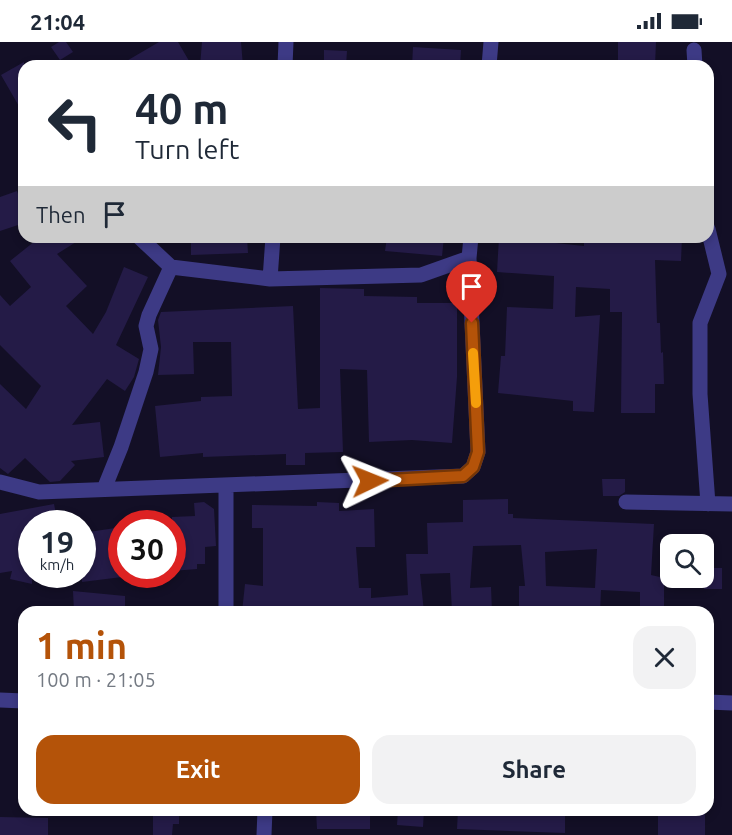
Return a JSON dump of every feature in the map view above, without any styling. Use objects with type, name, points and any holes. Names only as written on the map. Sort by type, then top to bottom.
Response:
[{"type":"street","points":[[285,60],[286,42]]},
{"type":"street","points":[[490,60],[491,42]]},
{"type":"street","points":[[694,50],[695,60]]},
{"type":"street","points":[[145,243],[171,267],[270,279],[421,275],[469,258]]},
{"type":"street","points":[[270,279],[273,243]]},
{"type":"street","points":[[0,482],[39,492],[463,476],[468,472],[478,452],[469,258],[470,243]]},
{"type":"street","points":[[708,504],[700,394],[700,323],[726,272],[714,243]]},
{"type":"street","points":[[104,489],[121,447],[146,372],[151,349],[146,327],[149,315],[171,267]]},
{"type":"street","points":[[226,486],[226,606]]},
{"type":"street","points":[[626,502],[732,504]]},
{"type":"street","points":[[0,700],[18,701]]},
{"type":"street","points":[[714,702],[732,703]]},
{"type":"street","points":[[264,835],[265,816]]},
{"type":"building","points":[[59,42],[66,42],[73,52],[60,60],[51,47]]},
{"type":"building","points":[[159,42],[178,42],[188,60],[128,60]]},
{"type":"building","points":[[202,42],[241,42],[242,60],[200,60]]},
{"type":"building","points":[[618,42],[656,42],[655,60],[618,60]]},
{"type":"building","points":[[413,47],[461,50],[460,60],[412,60]]},
{"type":"building","points":[[324,50],[347,51],[346,60],[324,60]]},
{"type":"building","points":[[18,65],[18,105],[1,75]]},
{"type":"building","points":[[17,191],[18,194],[18,225],[0,231],[0,197]]},
{"type":"building","points":[[32,243],[74,243],[57,254],[87,286],[66,306],[93,334],[106,312],[124,267],[148,277],[116,345],[139,359],[134,377],[125,391],[107,379],[72,425],[100,422],[104,457],[71,461],[75,465],[60,481],[50,482],[25,458],[8,474],[0,468],[0,384],[26,409],[41,386],[0,345],[0,295],[10,306],[31,287],[10,261]]},
{"type":"building","points":[[191,243],[247,243],[248,253],[191,255]]},
{"type":"building","points":[[386,243],[443,243],[442,256],[385,251]]},
{"type":"building","points":[[499,243],[556,243],[584,246],[584,243],[682,243],[681,261],[655,260],[657,323],[660,323],[664,384],[655,384],[655,413],[621,413],[622,312],[610,312],[610,289],[576,287],[575,317],[600,315],[594,412],[573,411],[573,401],[498,393],[501,356],[505,356],[507,307],[553,309],[554,276],[497,272]]},
{"type":"building","points":[[320,288],[364,289],[364,296],[417,297],[417,303],[457,303],[457,377],[452,443],[412,440],[369,442],[367,370],[340,369],[343,452],[305,453],[305,465],[286,465],[286,454],[203,457],[203,453],[160,457],[155,406],[201,401],[201,397],[232,396],[231,342],[193,342],[194,374],[158,375],[161,347],[158,320],[161,312],[293,306],[298,409],[320,408]]},
{"type":"building","points":[[602,479],[625,479],[625,492],[619,496],[603,496]]},
{"type":"building","points":[[508,499],[508,514],[513,514],[513,518],[654,524],[651,575],[660,577],[660,588],[664,588],[664,606],[640,606],[640,592],[601,590],[600,606],[519,606],[519,586],[525,586],[521,545],[473,546],[470,588],[491,587],[492,606],[452,606],[450,573],[420,574],[423,606],[243,606],[245,584],[263,586],[263,528],[252,528],[252,505],[317,506],[317,502],[339,503],[339,511],[374,509],[375,547],[356,547],[359,588],[371,588],[371,598],[408,595],[406,554],[428,554],[427,523],[463,522],[463,500]],"holes":[[[597,549],[595,588],[546,586],[545,552]]]},
{"type":"building","points":[[204,502],[214,509],[216,546],[205,547],[205,564],[197,564],[197,569],[186,570],[186,516],[195,516],[194,503]]},
{"type":"building","points":[[54,504],[55,510],[22,510]]},
{"type":"building","points":[[18,511],[18,581],[10,579],[12,571],[0,573],[0,514]]},
{"type":"building","points":[[108,529],[108,579],[96,580],[96,531]]},
{"type":"building","points":[[714,568],[722,568],[722,589],[704,589],[714,588]]},
{"type":"building","points":[[73,591],[125,596],[125,606],[74,606]]},
{"type":"building","points":[[153,816],[179,816],[179,824],[173,824],[172,835],[153,835]]},
{"type":"building","points":[[316,816],[370,816],[370,829],[317,829]]},
{"type":"building","points":[[398,816],[424,816],[423,827],[397,825]]},
{"type":"building","points":[[458,816],[565,816],[565,833],[457,829]]},
{"type":"building","points":[[658,816],[705,816],[705,835],[658,835]]},
{"type":"building","points":[[0,817],[48,818],[48,835],[0,835]]},
{"type":"slow traffic","points":[[473,353],[476,403]]},
{"type":"route","points":[[370,481],[463,476],[473,467],[478,452],[472,323]]}]
